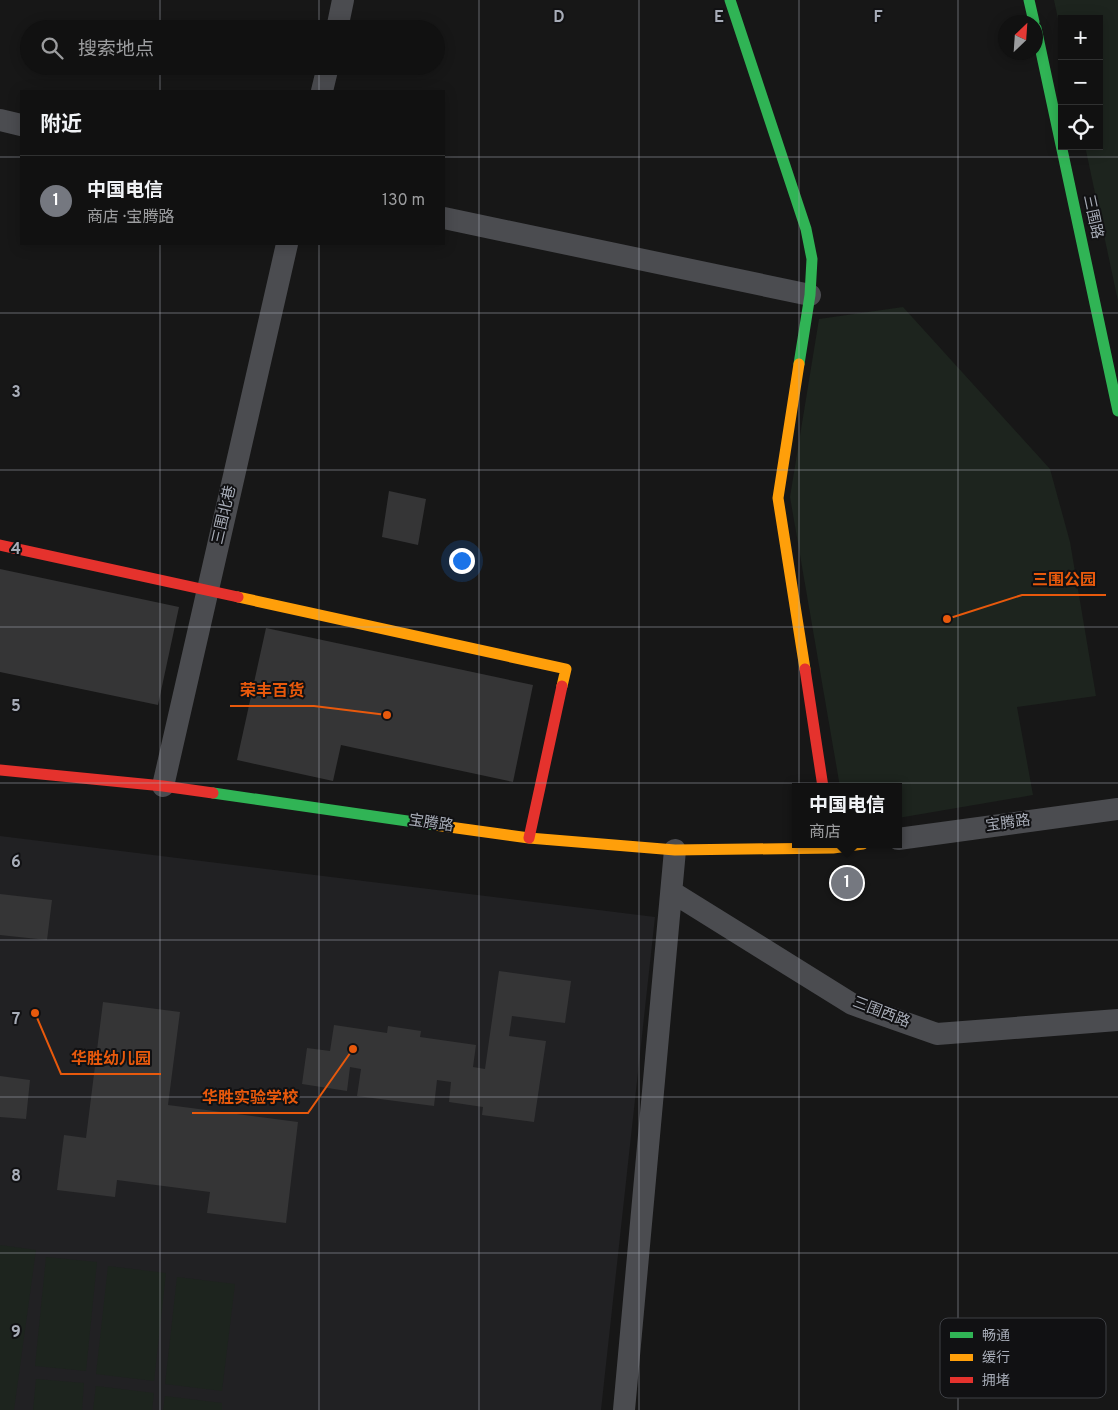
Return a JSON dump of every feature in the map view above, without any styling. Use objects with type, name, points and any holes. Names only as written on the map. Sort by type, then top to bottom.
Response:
[{"type":"street","points":[[338,20],[343,0]]},
{"type":"street","points":[[730,0],[806,229],[812,259],[810,296],[778,498],[822,783]]},
{"type":"street","points":[[1030,0],[1033,15]]},
{"type":"street","name":"三围路","points":[[1043,59],[1113,369],[1118,411]]},
{"type":"street","points":[[322,90],[326,75]]},
{"type":"street","points":[[0,120],[20,125]]},
{"type":"street","points":[[445,218],[810,296]]},
{"type":"street","name":"三围北巷","points":[[163,786],[287,245]]},
{"type":"street","points":[[0,545],[566,669],[529,838]]},
{"type":"street","name":"宝腾路","points":[[0,770],[163,786],[529,838],[675,850],[792,847]]},
{"type":"street","name":"宝腾路","points":[[902,838],[1118,809]]},
{"type":"street","points":[[624,1410],[675,850]]},
{"type":"street","name":"三围西路","points":[[672,892],[852,1004],[938,1034],[1118,1020]]},
{"type":"shaded area","points":[[1054,0],[1118,0],[1118,301],[1086,150],[1103,150],[1103,15],[1058,15],[1058,19]]},
{"type":"shaded area","points":[[903,307],[1050,469],[1070,542],[1096,696],[1017,707],[1033,795],[902,817],[902,783],[839,783],[790,497],[819,319]]},
{"type":"shaded area","points":[[0,836],[655,917],[601,1410],[0,1410]]},
{"type":"shaded area","points":[[0,1245],[36,1250],[14,1410],[0,1410]]},
{"type":"shaded area","points":[[46,1257],[97,1262],[86,1371],[35,1366]]},
{"type":"shaded area","points":[[108,1266],[166,1273],[154,1381],[96,1374]]},
{"type":"shaded area","points":[[177,1277],[235,1284],[222,1391],[165,1384]]},
{"type":"shaded area","points":[[36,1379],[84,1383],[82,1410],[33,1410]]},
{"type":"shaded area","points":[[96,1386],[154,1393],[152,1410],[93,1410]]},
{"type":"shaded area","points":[[165,1396],[222,1403],[222,1410],[163,1410]]},
{"type":"building","points":[[389,491],[426,499],[418,545],[382,537]]},
{"type":"building","points":[[0,569],[179,607],[158,705],[0,672]]},
{"type":"building","points":[[266,628],[533,685],[513,782],[341,745],[333,781],[237,760]]},
{"type":"building","points":[[0,894],[52,900],[47,940],[0,935]]},
{"type":"building","points":[[499,971],[571,981],[565,1023],[512,1016],[509,1036],[546,1041],[534,1122],[482,1115],[483,1107],[449,1102],[451,1082],[437,1080],[434,1106],[357,1096],[361,1069],[350,1067],[347,1091],[302,1084],[307,1048],[330,1051],[334,1025],[387,1033],[388,1026],[421,1031],[420,1037],[476,1045],[473,1067],[485,1069]]},
{"type":"building","points":[[103,1002],[180,1012],[168,1105],[298,1122],[286,1223],[207,1213],[210,1192],[117,1180],[115,1197],[57,1190],[64,1135],[86,1138]]},
{"type":"building","points":[[0,1076],[30,1080],[26,1119],[0,1117]]},
{"type":"traffic: fast","points":[[730,0],[806,229],[812,259],[810,295],[799,364]]},
{"type":"traffic: fast","points":[[1029,0],[1032,15]]},
{"type":"traffic: fast","points":[[1043,60],[1118,411]]},
{"type":"traffic: fast","points":[[213,793],[435,825]]},
{"type":"traffic: slow","points":[[799,364],[778,498],[805,669]]},
{"type":"traffic: slow","points":[[238,597],[566,669],[562,686]]},
{"type":"traffic: slow","points":[[435,825],[529,838],[675,850],[833,848]]},
{"type":"traffic: jam","points":[[0,545],[238,597]]},
{"type":"traffic: jam","points":[[805,669],[822,783]]},
{"type":"traffic: jam","points":[[529,838],[562,686]]},
{"type":"traffic: jam","points":[[0,770],[163,786],[213,793]]},
{"type":"place","name":"三围公园","points":[[947,619]]},
{"type":"place","name":"荣丰百货","points":[[387,715]]},
{"type":"place","name":"中国电信","points":[[847,883]]},
{"type":"place","name":"华胜幼儿园","points":[[35,1013]]},
{"type":"place","name":"华胜实验学校","points":[[353,1049]]}]
